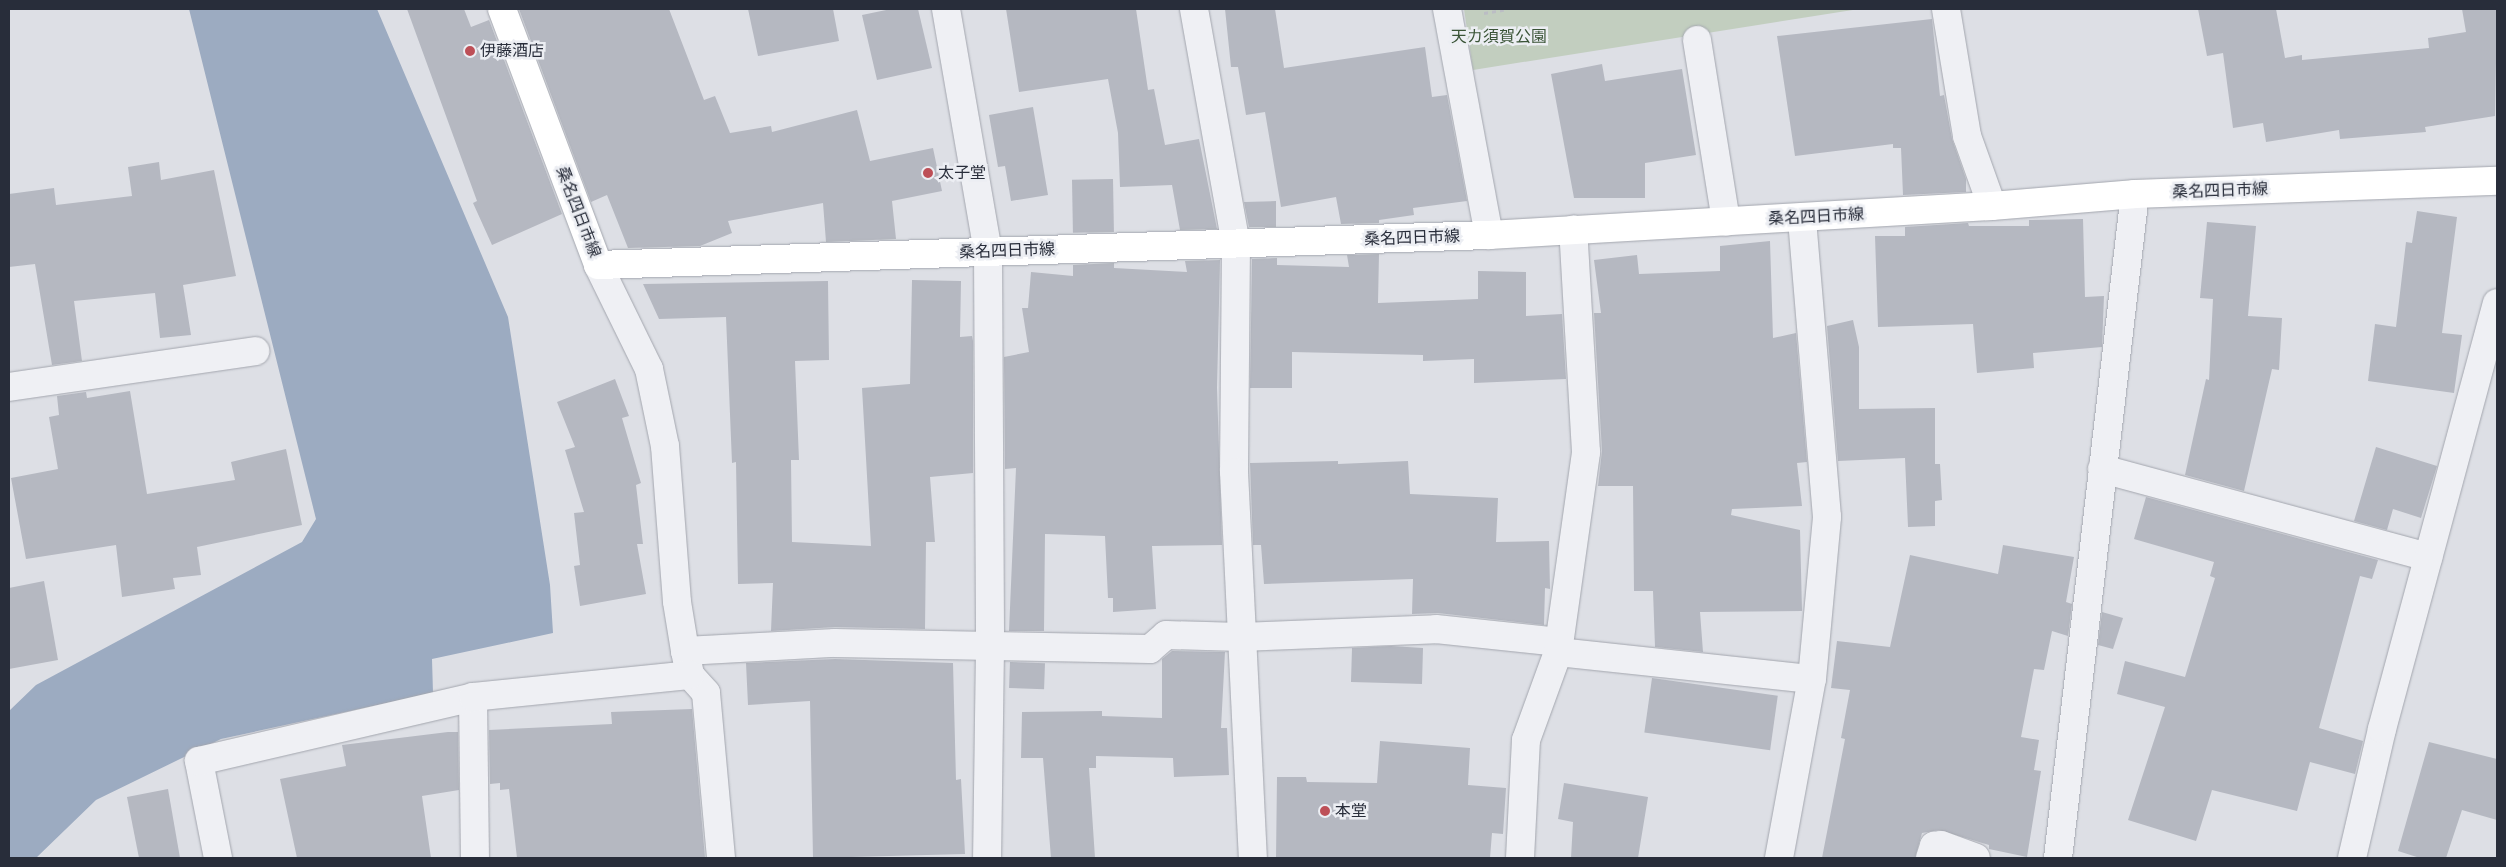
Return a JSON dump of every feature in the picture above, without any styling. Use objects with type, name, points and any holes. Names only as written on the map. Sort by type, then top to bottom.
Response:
[{"type":"main road","name":"桑名四日市線","points":[[502,9],[598,265],[1489,235],[1992,206],[2135,194],[2497,181]]},
{"type":"street","points":[[946,9],[988,251],[990,648],[987,858]]},
{"type":"street","points":[[1194,9],[1236,244],[1234,472],[1252,858]]},
{"type":"street","points":[[1447,9],[1489,235]]},
{"type":"street","points":[[1946,9],[1967,136],[1992,206]]},
{"type":"street","points":[[1697,40],[1726,222]]},
{"type":"street","points":[[2058,858],[2135,194]]},
{"type":"street","points":[[1779,858],[1812,679],[1827,517],[1802,218]]},
{"type":"street","points":[[1520,858],[1526,740],[1559,647],[1586,452],[1573,229]]},
{"type":"street","points":[[598,265],[649,368],[664,446],[677,602],[688,663],[706,693],[722,858]]},
{"type":"street","points":[[2352,858],[2428,557],[2497,303]]},
{"type":"street","points":[[9,387],[255,350]]},
{"type":"street","points":[[2102,470],[2428,557]]},
{"type":"street","points":[[218,858],[198,761],[473,697],[688,663],[835,643],[990,648],[1150,649],[1166,635],[1241,637],[1436,629],[1559,647],[1812,679]]},
{"type":"street","points":[[473,697],[475,858]]},
{"type":"street","points":[[1930,858],[1934,846],[1941,845],[1976,858]]},
{"type":"green space","name":"天カ須賀公園","points":[[1464,9],[1859,9],[1473,70]]},
{"type":"water","points":[[189,9],[377,9],[508,317],[550,585],[553,633],[432,659],[433,693],[221,739],[96,800],[36,858],[9,858],[9,711],[36,685],[302,542],[316,519]]},
{"type":"building","points":[[407,9],[464,9],[471,27],[489,20],[562,214],[492,245],[473,203],[477,201]]},
{"type":"building","points":[[519,9],[669,9],[704,100],[715,96],[730,133],[771,126],[772,132],[857,110],[870,161],[933,148],[942,191],[892,201],[896,239],[826,242],[823,203],[728,221],[732,233],[700,246],[628,248],[607,195],[591,202]]},
{"type":"building","points":[[748,9],[833,9],[839,41],[758,56]]},
{"type":"building","points":[[891,9],[918,9],[932,68],[877,80],[862,15]]},
{"type":"building","points":[[1006,9],[1136,9],[1148,90],[1154,89],[1165,145],[1199,139],[1217,229],[1180,230],[1172,185],[1120,187],[1118,133],[1108,79],[1019,92]]},
{"type":"building","points":[[1225,9],[1275,9],[1284,68],[1425,47],[1432,97],[1447,95],[1467,201],[1413,208],[1414,215],[1379,220],[1379,223],[1341,224],[1336,197],[1281,207],[1265,112],[1246,115],[1238,67],[1231,67]]},
{"type":"building","points":[[2198,9],[2276,9],[2285,58],[2302,55],[2302,60],[2429,48],[2428,38],[2466,32],[2462,9],[2497,9],[2495,116],[2425,127],[2426,132],[2340,139],[2339,130],[2266,142],[2263,123],[2233,128],[2223,53],[2207,56]]},
{"type":"building","points":[[1932,19],[1940,96],[1944,95],[1952,139],[1966,179],[1966,192],[1903,195],[1901,148],[1893,148],[1893,144],[1795,156],[1777,36]]},
{"type":"building","points":[[1602,64],[1605,81],[1682,69],[1696,155],[1645,163],[1645,198],[1574,198],[1551,74]]},
{"type":"building","points":[[1033,107],[1048,195],[1011,201],[1005,166],[998,167],[989,115]]},
{"type":"building","points":[[159,162],[161,180],[214,170],[236,276],[183,285],[191,335],[160,338],[155,293],[74,301],[82,361],[52,365],[35,264],[9,267],[9,194],[54,188],[56,205],[132,196],[128,167]]},
{"type":"building","points":[[1113,179],[1114,232],[1073,233],[1072,180]]},
{"type":"building","points":[[1276,201],[1276,227],[1249,227],[1244,202]]},
{"type":"building","points":[[2417,211],[2457,217],[2442,333],[2462,335],[2454,393],[2368,381],[2375,324],[2396,327],[2406,242],[2412,243]]},
{"type":"building","points":[[2083,219],[2085,297],[2104,296],[2102,347],[2033,353],[2034,368],[1977,373],[1973,324],[1878,327],[1875,236],[1905,236],[1905,227],[1968,223],[1969,226],[2029,226],[2029,220]]},
{"type":"building","points":[[2207,222],[2256,226],[2248,316],[2282,318],[2279,370],[2272,369],[2244,491],[2185,475],[2206,379],[2209,380],[2213,299],[2200,298]]},
{"type":"building","points":[[1770,241],[1773,338],[1796,333],[1807,462],[1797,463],[1802,506],[1732,509],[1731,515],[1800,530],[1802,611],[1700,612],[1703,652],[1655,647],[1653,591],[1634,591],[1633,486],[1598,486],[1602,451],[1594,313],[1601,313],[1594,260],[1637,255],[1639,274],[1720,271],[1720,246]]},
{"type":"building","points":[[1379,254],[1378,303],[1478,299],[1478,271],[1526,272],[1526,316],[1562,314],[1566,379],[1474,383],[1474,359],[1423,361],[1423,355],[1292,352],[1292,388],[1250,388],[1252,259],[1277,258],[1277,265],[1349,267],[1347,255]]},
{"type":"building","points":[[1220,260],[1217,388],[1222,545],[1152,546],[1156,609],[1113,612],[1113,598],[1108,598],[1105,536],[1045,534],[1044,631],[1009,631],[1016,468],[1005,469],[1004,357],[1029,352],[1022,308],[1028,308],[1031,272],[1073,276],[1073,265],[1114,263],[1114,268],[1187,272],[1185,261]]},
{"type":"building","points":[[912,280],[961,281],[960,337],[972,336],[973,341],[973,473],[930,477],[935,542],[926,542],[925,629],[835,627],[771,631],[773,583],[738,584],[736,462],[732,463],[726,317],[659,319],[643,284],[828,281],[829,360],[795,361],[799,460],[791,460],[792,542],[871,546],[862,388],[910,384]]},
{"type":"building","points":[[1853,320],[1859,347],[1859,409],[1935,408],[1935,464],[1940,464],[1942,500],[1935,501],[1935,526],[1908,527],[1905,458],[1838,461],[1827,326]]},
{"type":"building","points":[[615,379],[629,416],[622,418],[641,483],[636,485],[643,544],[637,544],[646,594],[580,606],[574,566],[580,565],[574,513],[584,512],[565,450],[575,447],[557,402]]},
{"type":"building","points":[[130,391],[147,494],[235,480],[231,462],[286,449],[302,525],[197,547],[201,575],[173,578],[175,589],[122,597],[116,545],[26,559],[11,478],[58,469],[49,417],[59,415],[57,396],[86,392],[87,398]]},
{"type":"building","points":[[2376,447],[2437,466],[2421,518],[2393,509],[2387,530],[2354,521]]},
{"type":"building","points":[[1338,461],[1338,464],[1408,461],[1410,494],[1498,498],[1496,542],[1549,541],[1550,589],[1545,588],[1544,625],[1438,613],[1412,614],[1413,579],[1264,584],[1261,545],[1253,545],[1250,463]]},
{"type":"building","points":[[2146,497],[2378,560],[2372,579],[2360,576],[2319,728],[2363,741],[2355,774],[2310,762],[2297,811],[2212,790],[2196,841],[2128,820],[2165,707],[2117,694],[2125,661],[2185,677],[2215,578],[2210,576],[2214,562],[2134,539]]},
{"type":"building","points":[[2003,545],[2074,557],[2066,602],[2072,604],[2068,636],[2052,631],[2044,670],[2034,669],[2021,737],[2039,740],[2034,770],[2041,771],[2027,857],[1989,849],[1989,845],[1939,830],[1922,833],[1915,858],[1822,858],[1845,739],[1841,738],[1850,690],[1831,688],[1837,641],[1890,647],[1910,555],[1998,574]]},
{"type":"building","points":[[44,581],[58,660],[9,669],[9,588]]},
{"type":"building","points":[[2102,612],[2123,618],[2113,649],[2098,645]]},
{"type":"building","points":[[1391,646],[1423,648],[1422,684],[1351,682],[1352,648]]},
{"type":"building","points":[[1172,651],[1225,652],[1221,728],[1227,728],[1229,775],[1174,777],[1173,758],[1096,756],[1096,768],[1089,768],[1095,858],[1051,858],[1043,758],[1021,758],[1022,712],[1102,711],[1102,716],[1162,718],[1162,659]]},
{"type":"building","points":[[835,659],[953,663],[956,780],[961,779],[965,854],[813,858],[810,701],[748,705],[746,663]]},
{"type":"building","points":[[1010,662],[1045,663],[1044,689],[1009,688]]},
{"type":"building","points":[[1652,678],[1778,696],[1770,750],[1644,732]]},
{"type":"building","points":[[692,709],[705,858],[517,858],[509,789],[500,790],[500,783],[490,784],[489,730],[612,724],[611,712]]},
{"type":"building","points":[[458,732],[459,790],[422,796],[431,858],[297,858],[280,779],[346,766],[342,745]]},
{"type":"building","points":[[1380,741],[1470,748],[1468,785],[1506,788],[1503,834],[1492,833],[1490,858],[1276,858],[1277,777],[1306,777],[1307,782],[1377,783]]},
{"type":"building","points":[[2429,742],[2497,759],[2497,820],[2462,810],[2446,858],[2420,858],[2398,851]]},
{"type":"building","points":[[1564,783],[1648,797],[1638,858],[1571,858],[1573,822],[1558,819]]},
{"type":"building","points":[[168,789],[180,858],[139,858],[127,797]]},
{"type":"place","name":"伊藤酒店","points":[[470,51]]},
{"type":"place","name":"太子堂","points":[[928,173]]},
{"type":"place","name":"本堂","points":[[1325,811]]}]
